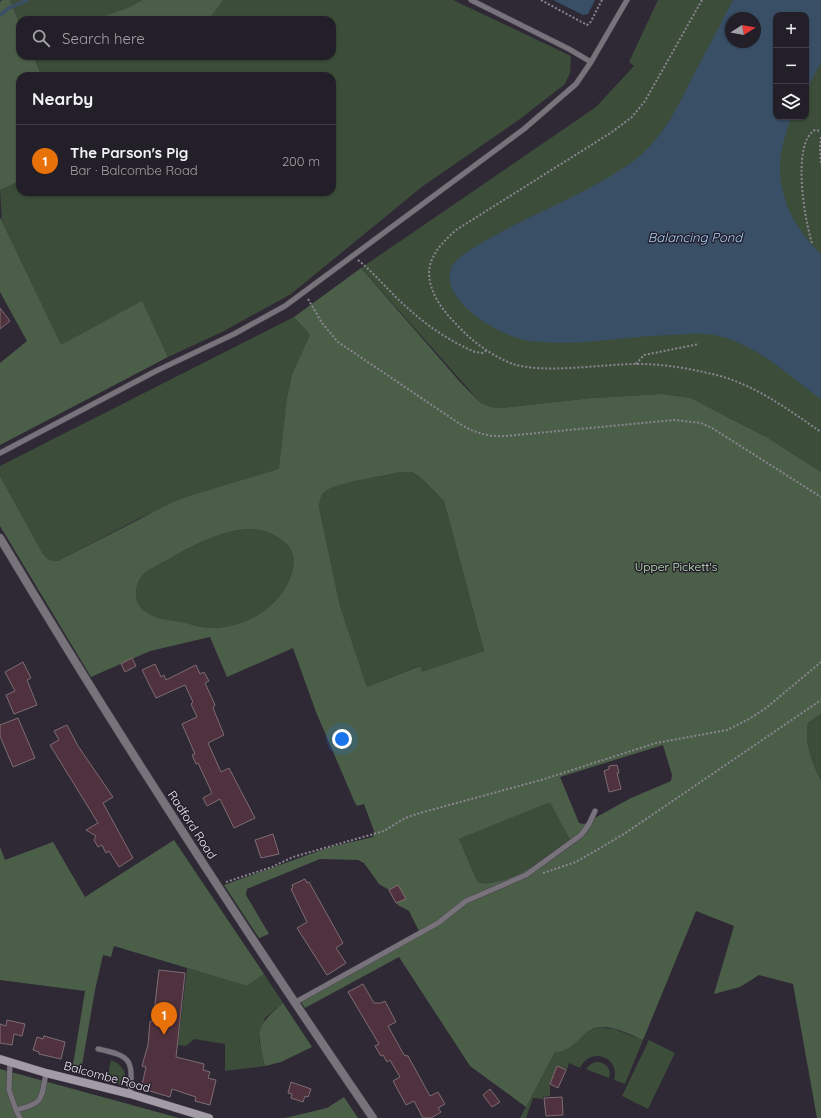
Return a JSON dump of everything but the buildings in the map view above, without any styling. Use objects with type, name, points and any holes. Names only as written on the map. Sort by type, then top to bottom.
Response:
[{"type":"main road","name":"Balcombe Road","points":[[0,1059],[46,1073],[130,1094],[209,1118]]},
{"type":"street","name":"Radford Road","points":[[0,538],[114,726],[294,1003],[373,1118]]},
{"type":"lane","points":[[471,0],[570,49],[591,62]]},
{"type":"lane","points":[[0,453],[156,371],[234,334],[304,293],[524,130],[576,84],[591,62],[627,0]]},
{"type":"lane","points":[[294,1003],[438,923],[466,901],[526,875],[578,837],[589,824],[595,811]]},
{"type":"lane","points":[[98,1049],[119,1054],[128,1059],[132,1072],[130,1094]]},
{"type":"lane","points":[[10,1062],[9,1090],[20,1118]]},
{"type":"lane","points":[[16,1110],[32,1106],[40,1100],[46,1073]]},
{"type":"path","points":[[541,0],[587,25],[590,23],[602,0]]},
{"type":"path","points":[[702,0],[650,94],[632,117],[612,132],[468,221],[448,238],[434,255],[429,268],[432,290],[440,305],[460,328],[487,350],[506,361],[531,367],[636,364],[672,366],[730,378],[770,398],[821,432]]},
{"type":"path","points":[[812,243],[804,210],[801,172],[803,153],[810,133],[815,130],[821,131]]},
{"type":"path","points":[[821,137],[821,164]]},
{"type":"path","points":[[353,256],[376,275],[401,302],[430,326],[475,352],[483,353],[487,350]]},
{"type":"path","points":[[304,293],[322,323],[338,342],[460,424],[478,433],[487,436],[506,436],[674,420],[690,420],[712,428],[821,497]]},
{"type":"path","points":[[636,364],[644,355],[699,344]]},
{"type":"path","points":[[218,885],[272,867],[293,857],[384,831],[405,818],[420,813],[541,780],[656,744],[727,730],[749,719],[766,708],[821,662]]},
{"type":"path","points":[[540,874],[576,862],[611,842],[821,700]]},
{"type":"green space","points":[[2,0],[10,0],[16,16],[16,60],[35,60],[40,72],[16,72],[16,183],[0,190],[0,2]]},
{"type":"green space","points":[[10,0],[453,0],[571,56],[570,73],[565,84],[520,119],[423,186],[291,294],[222,332],[168,357],[142,302],[61,346],[2,221],[0,190],[16,183],[16,196],[336,196],[336,72],[40,72],[35,60],[336,60],[336,16],[16,16]]},
{"type":"green space","points":[[143,0],[223,0],[211,16],[105,16],[128,8]]},
{"type":"green space","points":[[658,0],[821,0],[821,472],[768,438],[691,398],[661,394],[592,398],[501,408],[491,407],[481,403],[361,268],[596,107],[634,66],[629,62]]},
{"type":"green space","points":[[0,217],[61,345],[142,301],[168,357],[0,445],[0,363],[27,341],[0,292]]},
{"type":"green space","name":"Upper Pickett's","points":[[361,268],[461,383],[481,403],[491,407],[501,408],[592,398],[661,394],[691,398],[768,438],[821,472],[821,714],[808,723],[807,737],[810,752],[821,780],[821,1118],[817,1118],[793,984],[759,975],[740,987],[714,994],[734,926],[696,911],[643,1040],[623,1031],[606,1027],[594,1028],[588,1031],[568,1049],[555,1052],[526,1107],[470,1066],[399,957],[305,1008],[301,1002],[421,935],[409,911],[398,905],[389,890],[379,884],[364,863],[358,860],[320,859],[247,889],[246,895],[269,934],[259,938],[224,885],[330,847],[373,837],[374,831],[364,804],[357,806],[355,803],[316,712],[293,648],[227,677],[210,637],[150,651],[91,677],[0,526],[0,476],[43,554],[49,560],[58,561],[173,502],[279,469],[287,399],[292,375],[310,335],[294,317]],"holes":[[[401,472],[412,472],[420,477],[444,501],[484,651],[422,672],[420,666],[367,687],[340,606],[319,507],[321,498],[326,491],[351,482]],[[253,529],[267,532],[276,536],[291,550],[293,568],[290,578],[285,589],[268,607],[258,615],[236,625],[211,628],[158,618],[141,608],[136,597],[136,592],[139,580],[147,571],[208,539],[235,531]],[[663,745],[672,775],[671,781],[631,798],[584,824],[579,823],[560,777]],[[550,802],[570,840],[525,871],[506,879],[495,882],[481,883],[477,881],[459,839]]]},
{"type":"green space","points":[[294,317],[307,332],[340,363],[382,439],[195,494],[138,519],[58,561],[49,560],[43,554],[0,476],[0,466]]},
{"type":"green space","points":[[401,472],[412,472],[420,477],[444,501],[484,651],[421,673],[419,666],[367,687],[340,606],[319,507],[323,494],[332,488],[351,482]]},
{"type":"green space","points":[[248,529],[262,531],[276,536],[288,546],[291,550],[293,558],[293,568],[285,589],[277,599],[258,615],[236,625],[211,628],[158,618],[141,608],[136,597],[136,592],[139,580],[147,571],[208,539],[221,534]]},
{"type":"green space","points":[[821,714],[821,780],[808,745],[807,730],[808,723]]},
{"type":"green space","points":[[550,801],[570,840],[526,871],[495,882],[481,883],[477,881],[459,839]]},
{"type":"green space","points":[[174,840],[264,974],[247,986],[114,946],[111,957],[103,955],[95,990],[81,1071],[73,1065],[85,991],[0,980],[0,847],[5,860],[53,842],[85,897]]},
{"type":"green space","points":[[187,968],[247,986],[264,974],[283,1003],[265,1018],[259,1040],[265,1066],[225,1071],[225,1044],[194,1039],[186,1046],[178,1045]]},
{"type":"green space","points":[[283,1003],[312,1047],[281,1062],[265,1066],[260,1044],[260,1030],[262,1024],[267,1018]]},
{"type":"green space","points":[[601,1027],[614,1029],[643,1040],[625,1084],[614,1080],[615,1072],[613,1065],[609,1060],[603,1057],[591,1057],[585,1061],[580,1068],[569,1063],[567,1070],[557,1066],[550,1084],[550,1096],[543,1097],[543,1099],[533,1098],[526,1118],[520,1118],[555,1052],[568,1047],[588,1032]]},
{"type":"green space","points":[[649,1040],[675,1053],[648,1109],[622,1096]]},
{"type":"green space","points":[[111,1060],[124,1070],[125,1077],[122,1085],[71,1072],[73,1065],[81,1071],[108,1076]]},
{"type":"green space","points":[[596,1062],[603,1063],[609,1069],[609,1078],[586,1069],[591,1064]]},
{"type":"green space","points":[[0,1069],[172,1116],[179,1118],[0,1118]]},
{"type":"green space","points":[[344,1097],[358,1118],[285,1118],[327,1108]]},
{"type":"water","points":[[553,0],[595,0],[588,14],[583,15]]},
{"type":"water","name":"Balancing Pond","points":[[733,0],[821,0],[821,62],[809,85],[809,12],[773,12],[773,120],[791,120],[785,136],[781,155],[780,173],[782,190],[796,223],[807,239],[821,254],[821,399],[752,349],[720,336],[686,334],[566,343],[548,343],[519,338],[489,325],[475,316],[454,292],[450,279],[452,266],[459,258],[472,249],[489,238],[615,174],[645,151],[662,131],[676,109],[725,15],[725,48],[761,48],[761,12],[727,12]]},
{"type":"waterway","points":[[0,15],[9,8],[28,0]]},
{"type":"place","name":"The Parson's Pig","points":[[164,1035]]}]
